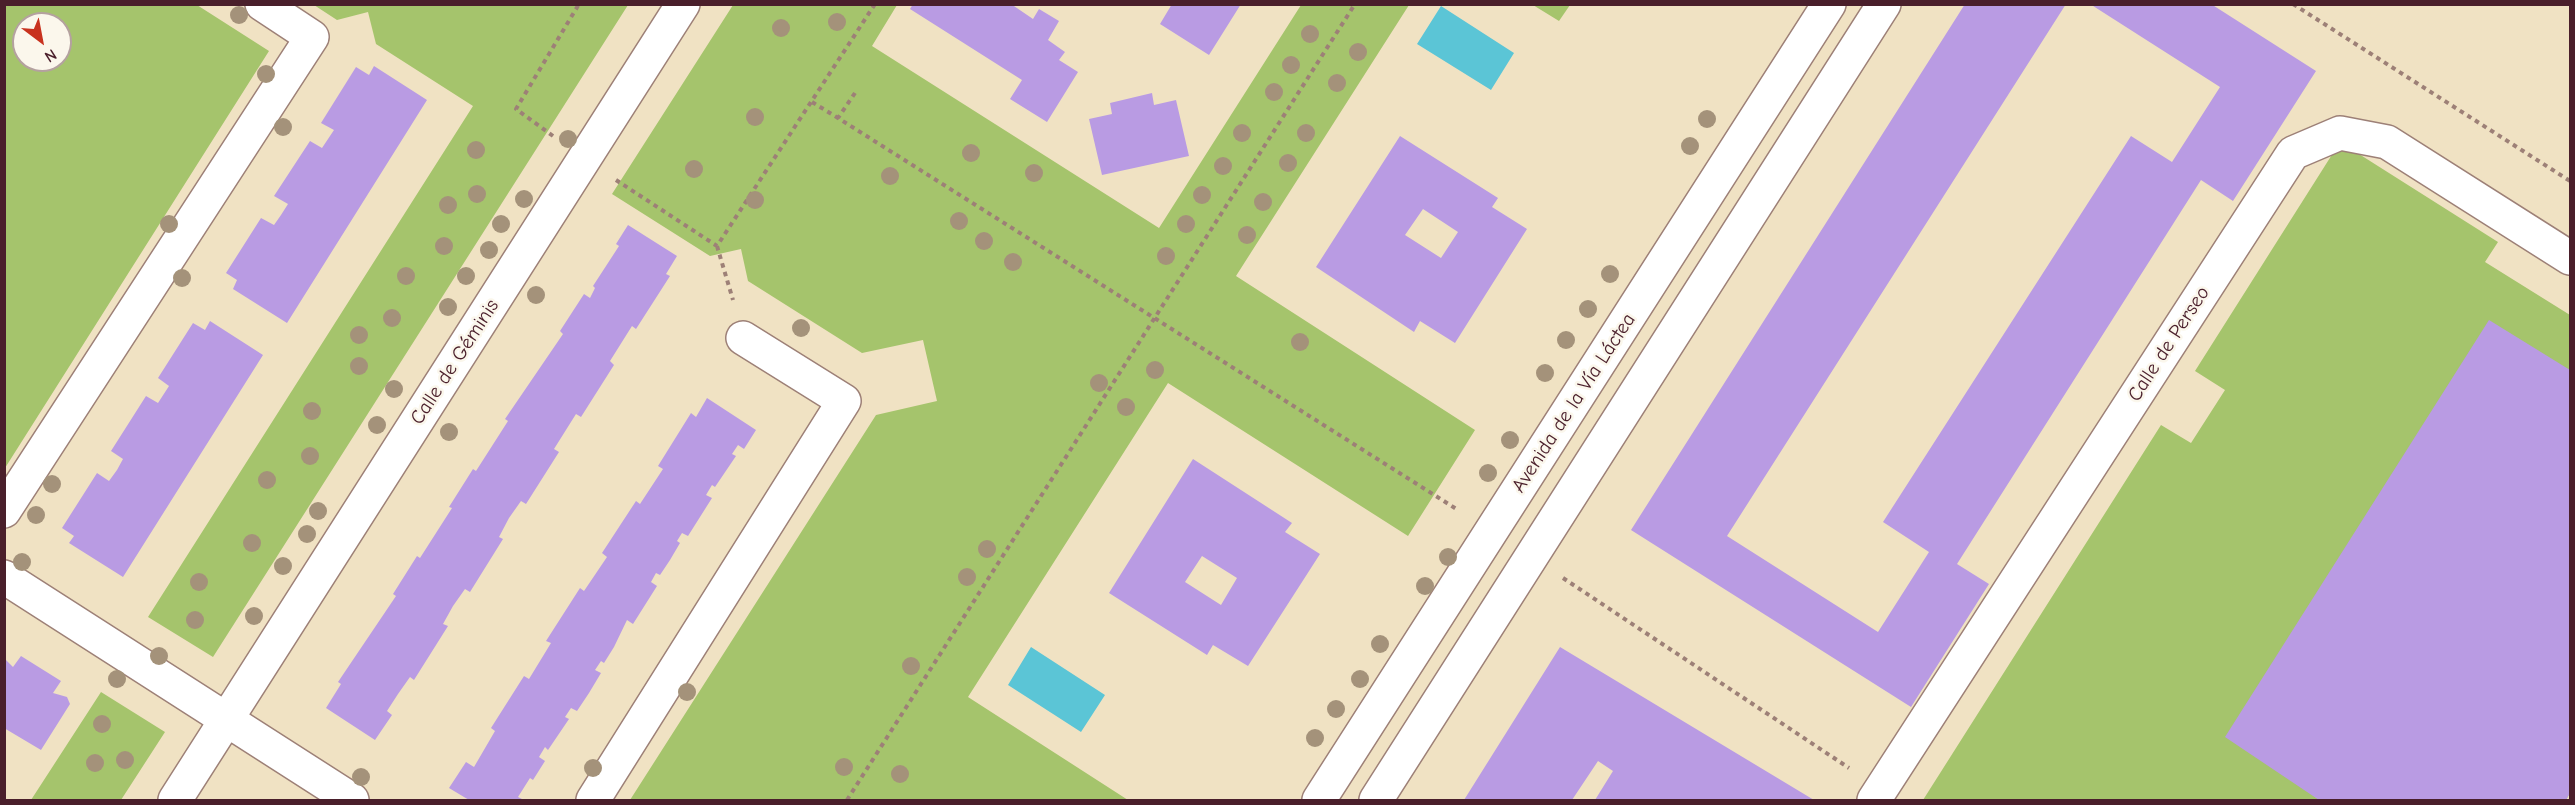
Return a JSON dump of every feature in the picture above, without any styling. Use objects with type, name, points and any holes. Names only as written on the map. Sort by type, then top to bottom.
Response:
[{"type":"street","points":[[4,511],[312,37],[262,4]]},
{"type":"street","name":"Calle de Géminis","points":[[175,801],[683,4]]},
{"type":"street","name":"Avenida de la Vía Láctea","points":[[1319,801],[1829,4]]},
{"type":"street","points":[[1376,801],[1530,556],[1884,4]]},
{"type":"street","name":"Calle de Perseo","points":[[1878,795],[2293,153],[2340,133],[2387,142],[2571,258]]},
{"type":"street","points":[[593,801],[844,401],[743,338]]},
{"type":"street","points":[[4,577],[228,719],[352,801]]},
{"type":"path","points":[[579,4],[516,110],[584,159],[717,246],[743,338]]},
{"type":"path","points":[[717,246],[875,4]]},
{"type":"path","points":[[847,801],[1354,4]]},
{"type":"path","points":[[2293,4],[2571,181]]},
{"type":"path","points":[[838,118],[855,93]]},
{"type":"path","points":[[812,102],[1491,532]]},
{"type":"path","points":[[1530,556],[1878,795]]},
{"type":"green space","points":[[5,4],[197,5],[269,51],[5,468]]},
{"type":"green space","points":[[314,5],[628,5],[213,657],[148,617],[473,106],[376,44],[368,12],[337,20]]},
{"type":"green space","points":[[733,5],[897,5],[872,46],[1159,228],[1301,5],[1409,5],[1236,276],[1475,430],[1408,536],[1168,383],[968,697],[1128,800],[630,800],[876,415],[937,401],[923,340],[862,353],[748,281],[741,249],[710,256],[612,194]]},
{"type":"green space","points":[[1533,5],[1570,5],[1559,21]]},
{"type":"green space","points":[[2340,142],[2498,242],[2485,262],[2570,315],[2570,793],[2566,800],[1923,800],[2161,425],[2191,443],[2225,390],[2195,371]]},
{"type":"green space","points":[[101,692],[165,732],[121,800],[31,800]]},
{"type":"water","points":[[1441,6],[1514,53],[1491,90],[1417,44]]},
{"type":"water","points":[[1031,647],[1105,695],[1081,732],[1008,685]]},
{"type":"building","points":[[913,4],[1011,4],[1033,19],[1039,9],[1059,21],[1048,40],[1065,52],[1059,60],[1078,72],[1047,122],[1010,99],[1022,80],[910,9]]},
{"type":"building","points":[[1172,4],[1241,4],[1209,55],[1160,24]]},
{"type":"building","points":[[1965,4],[2066,4],[1727,536],[1878,632],[1929,552],[1883,522],[2131,136],[2172,162],[2220,87],[2090,4],[2211,4],[2316,71],[2233,201],[2201,180],[1957,564],[1989,584],[1911,707],[1631,530]]},
{"type":"building","points":[[374,66],[427,100],[287,323],[233,289],[237,280],[226,273],[261,218],[274,225],[288,204],[274,196],[310,141],[322,148],[334,130],[321,123],[356,67],[369,75]]},
{"type":"building","points":[[1152,93],[1154,105],[1176,100],[1189,156],[1102,175],[1089,119],[1112,114],[1110,103]]},
{"type":"building","points":[[1400,136],[1498,198],[1492,207],[1527,229],[1455,343],[1420,321],[1414,332],[1316,267]],"holes":[[[1423,209],[1458,232],[1441,258],[1405,235]]]},
{"type":"building","points":[[628,225],[677,256],[666,274],[670,276],[636,329],[632,326],[610,361],[614,365],[581,417],[576,414],[554,449],[559,452],[526,504],[521,501],[509,518],[499,537],[503,539],[470,592],[465,589],[453,606],[443,624],[448,626],[414,680],[410,677],[387,711],[392,715],[375,740],[326,708],[341,684],[338,682],[396,596],[393,594],[417,556],[420,558],[452,508],[449,507],[473,469],[476,471],[508,421],[505,419],[563,334],[560,331],[584,294],[590,298],[595,288],[593,286],[619,246],[616,244]]},
{"type":"building","points":[[2489,320],[2570,370],[2570,793],[2566,800],[2319,800],[2225,737]]},
{"type":"building","points":[[210,321],[263,355],[123,577],[69,543],[74,536],[62,528],[97,473],[109,481],[117,470],[123,459],[111,451],[146,396],[158,403],[169,386],[158,378],[193,323],[205,330]]},
{"type":"building","points":[[707,398],[756,430],[744,449],[738,445],[732,454],[736,456],[715,487],[712,485],[706,495],[712,498],[688,536],[682,533],[677,541],[680,543],[670,560],[660,575],[656,573],[651,582],[657,586],[633,624],[627,620],[604,663],[601,661],[595,670],[601,673],[589,693],[577,711],[571,708],[565,717],[569,719],[548,750],[545,747],[539,757],[545,761],[533,780],[530,778],[518,797],[524,800],[469,800],[449,788],[466,762],[474,767],[495,731],[491,728],[524,676],[529,679],[551,643],[546,641],[580,588],[584,591],[607,557],[602,553],[636,501],[640,504],[663,469],[658,466],[691,413],[696,417]]},
{"type":"building","points":[[1193,459],[1292,523],[1285,532],[1320,554],[1248,666],[1213,645],[1207,655],[1109,593]],"holes":[[[1202,556],[1237,578],[1221,605],[1185,582]]]},
{"type":"building","points":[[1560,647],[1814,800],[1595,800],[1613,771],[1598,761],[1572,800],[1464,800]]},
{"type":"building","points":[[21,656],[61,681],[53,693],[67,697],[70,704],[41,750],[4,728],[4,658],[13,667]]}]
